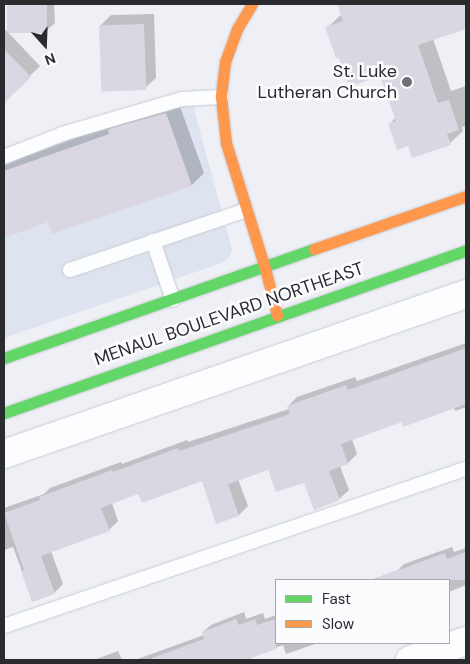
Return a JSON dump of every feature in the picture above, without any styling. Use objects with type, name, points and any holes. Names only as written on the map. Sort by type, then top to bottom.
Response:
[{"type":"main road","points":[[252,4],[237,29],[225,62],[220,97],[226,143],[265,268],[277,315]]},
{"type":"main road","name":"MENAUL BOULEVARD NORTHEAST","points":[[4,358],[466,196]]},
{"type":"main road","name":"MENAUL BOULEVARD NORTHEAST","points":[[4,413],[277,315],[466,250]]},
{"type":"street","points":[[4,454],[466,294]]},
{"type":"street","points":[[410,660],[466,641]]},
{"type":"lane","points":[[4,157],[62,134],[182,100],[220,97]]},
{"type":"lane","points":[[70,270],[246,210]]},
{"type":"lane","points":[[153,241],[173,300]]},
{"type":"lane","points":[[4,626],[466,469]]},
{"type":"shaded area","points":[[196,89],[195,113],[232,249],[229,258],[222,263],[4,338],[4,151],[60,129]]},
{"type":"building","points":[[7,4],[47,4],[47,33],[7,33]]},
{"type":"building","name":"St. Luke Lutheran Church","points":[[337,4],[466,4],[466,29],[418,45],[438,103],[449,100],[459,130],[447,134],[451,145],[412,158],[408,146],[397,150],[388,123],[396,121],[380,76],[349,87],[339,58],[336,58],[325,27],[343,21]]},
{"type":"building","points":[[144,24],[146,90],[101,92],[99,26]]},
{"type":"building","points":[[4,49],[31,77],[4,103]]},
{"type":"building","points":[[166,113],[192,186],[52,234],[48,222],[4,238],[4,171],[109,134],[108,130],[119,126]]},
{"type":"building","points":[[466,348],[466,404],[403,427],[402,422],[341,444],[348,464],[329,471],[340,500],[314,510],[304,483],[276,492],[268,470],[228,484],[239,516],[216,524],[202,481],[142,503],[138,494],[101,508],[110,531],[41,556],[55,594],[32,602],[21,571],[24,570],[4,513],[40,500],[39,497],[112,470],[113,472],[178,448],[179,451],[290,414],[287,406],[346,385],[348,390]]},
{"type":"building","points":[[466,552],[466,580],[377,578],[445,553],[447,559]]},
{"type":"building","points":[[236,619],[239,625],[255,619],[257,625],[275,619],[276,649],[246,660],[152,660],[152,658],[204,639],[202,632]]},
{"type":"traffic: fast","points":[[4,358],[314,249]]},
{"type":"traffic: fast","points":[[4,413],[466,250]]},
{"type":"traffic: slow","points":[[252,4],[237,29],[225,62],[221,97],[226,143],[265,268],[277,315]]},
{"type":"traffic: slow","points":[[314,249],[466,196]]},
{"type":"place","name":"St. Luke Lutheran Church","points":[[407,82]]}]
